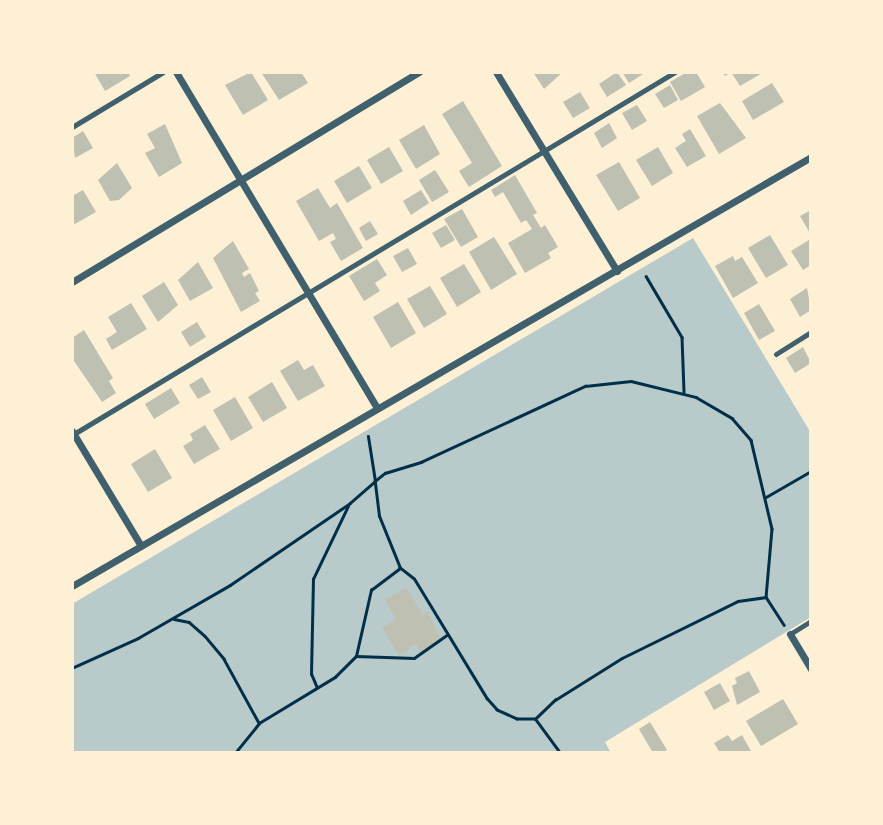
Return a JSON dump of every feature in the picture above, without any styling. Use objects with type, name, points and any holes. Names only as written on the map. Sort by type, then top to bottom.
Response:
[{"type":"street","points":[[176,72],[377,408]]},
{"type":"street","points":[[72,282],[419,72]]},
{"type":"street","points":[[496,72],[617,271]]},
{"type":"street","points":[[72,586],[811,157]]},
{"type":"street","points":[[72,433],[141,545]]},
{"type":"street","points":[[790,634],[811,669]]},
{"type":"lane","points":[[72,127],[163,72]]},
{"type":"lane","points":[[72,433],[675,72]]},
{"type":"lane","points":[[775,354],[811,332]]},
{"type":"lane","points":[[790,634],[811,621]]},
{"type":"path","points":[[646,276],[682,337],[684,393]]},
{"type":"path","points":[[72,668],[171,619],[267,562],[390,471],[421,462],[577,389],[631,381],[684,393],[733,418],[751,440],[772,529],[766,597],[790,634]]},
{"type":"path","points":[[368,437],[379,516],[400,568],[414,579],[446,635],[497,710],[517,719],[536,719],[555,700],[622,658],[738,601],[766,597]]},
{"type":"path","points":[[766,497],[811,471]]},
{"type":"path","points":[[317,688],[311,674],[313,579],[350,503]]},
{"type":"path","points":[[235,753],[259,723],[317,688],[356,656],[371,590],[400,568]]},
{"type":"path","points":[[171,619],[189,622],[205,636],[224,659],[259,723]]},
{"type":"path","points":[[356,656],[414,658],[446,635]]},
{"type":"path","points":[[536,719],[560,753]]},
{"type":"shaded area","points":[[693,238],[811,433],[811,617],[605,742],[611,753],[72,753],[72,604]]},
{"type":"building","points":[[94,72],[128,72],[130,76],[105,91]]},
{"type":"building","points":[[251,72],[268,100],[243,115],[225,85]]},
{"type":"building","points":[[261,72],[301,72],[308,83],[279,100]]},
{"type":"building","points":[[533,72],[563,72],[544,89]]},
{"type":"building","points":[[617,72],[626,85],[607,97],[599,84]]},
{"type":"building","points":[[622,72],[642,72],[643,74],[629,83]]},
{"type":"building","points":[[687,72],[696,72],[705,87],[681,101],[670,82]]},
{"type":"building","points":[[731,72],[764,72],[740,86]]},
{"type":"building","points":[[772,83],[784,102],[753,120],[742,101]]},
{"type":"building","points":[[670,85],[678,100],[664,108],[655,94]]},
{"type":"building","points":[[580,92],[590,108],[573,118],[563,102]]},
{"type":"building","points":[[463,101],[502,166],[469,187],[459,171],[472,163],[442,114]]},
{"type":"building","points":[[720,103],[746,138],[719,154],[697,116]]},
{"type":"building","points":[[637,105],[647,121],[632,130],[622,113]]},
{"type":"building","points":[[609,123],[617,138],[602,148],[594,133]]},
{"type":"building","points":[[165,124],[182,163],[159,177],[145,153],[155,148],[147,134]]},
{"type":"building","points":[[424,125],[440,154],[416,169],[399,140]]},
{"type":"building","points":[[690,129],[706,156],[687,167],[675,148],[686,141],[682,134]]},
{"type":"building","points":[[83,131],[93,148],[75,158],[72,138]]},
{"type":"building","points":[[389,147],[403,171],[381,184],[367,160]]},
{"type":"building","points":[[658,147],[673,173],[652,186],[636,160]]},
{"type":"building","points":[[619,162],[640,198],[618,211],[596,175]]},
{"type":"building","points":[[117,163],[132,188],[119,200],[110,201],[98,180]]},
{"type":"building","points":[[359,166],[372,188],[347,203],[334,181]]},
{"type":"building","points":[[435,170],[449,192],[432,202],[419,180]]},
{"type":"building","points":[[515,175],[537,213],[533,215],[541,228],[545,225],[558,247],[548,253],[551,258],[525,273],[508,243],[532,229],[526,220],[521,223],[503,192],[495,197],[491,190]]},
{"type":"building","points":[[318,188],[330,208],[337,203],[363,248],[341,261],[330,242],[336,239],[333,233],[319,241],[296,201]]},
{"type":"building","points":[[83,190],[96,212],[73,225],[72,196]]},
{"type":"building","points":[[421,190],[429,203],[411,215],[403,201]]},
{"type":"building","points":[[462,209],[478,237],[461,247],[444,219]]},
{"type":"building","points":[[811,210],[811,235],[800,216]]},
{"type":"building","points":[[370,221],[378,234],[366,241],[359,228]]},
{"type":"building","points":[[446,225],[455,240],[441,248],[432,233]]},
{"type":"building","points":[[770,235],[788,265],[766,278],[748,248]]},
{"type":"building","points":[[494,237],[517,274],[491,290],[469,252]]},
{"type":"building","points":[[809,240],[811,265],[803,270],[791,251]]},
{"type":"building","points":[[233,241],[249,269],[242,273],[244,277],[250,273],[259,291],[255,293],[260,301],[241,312],[213,258]]},
{"type":"building","points":[[408,248],[417,264],[402,272],[393,256]]},
{"type":"building","points":[[733,256],[735,261],[742,257],[758,283],[733,298],[715,266]]},
{"type":"building","points":[[377,259],[387,275],[375,283],[380,291],[364,301],[349,276]]},
{"type":"building","points":[[198,262],[213,288],[190,301],[178,280]]},
{"type":"building","points":[[464,264],[481,292],[457,307],[440,278]]},
{"type":"building","points":[[164,282],[178,305],[158,322],[142,296]]},
{"type":"building","points":[[430,286],[447,314],[424,328],[407,299]]},
{"type":"building","points":[[807,288],[811,310],[800,317],[790,299]]},
{"type":"building","points":[[398,302],[416,333],[391,348],[373,317]]},
{"type":"building","points":[[131,303],[147,329],[112,350],[106,339],[117,332],[108,317]]},
{"type":"building","points":[[759,304],[775,331],[759,340],[744,313]]},
{"type":"building","points":[[197,322],[206,337],[190,347],[181,332]]},
{"type":"building","points":[[84,330],[113,378],[109,381],[116,393],[102,402],[72,358],[72,338]]},
{"type":"building","points":[[803,347],[811,363],[795,373],[786,358]]},
{"type":"building","points":[[298,360],[304,370],[313,365],[325,386],[298,401],[280,371]]},
{"type":"building","points":[[202,377],[211,392],[198,399],[189,385]]},
{"type":"building","points":[[272,382],[287,408],[263,422],[248,397]]},
{"type":"building","points":[[171,388],[180,403],[154,419],[145,404]]},
{"type":"building","points":[[235,397],[253,428],[231,441],[213,410]]},
{"type":"building","points":[[205,425],[220,449],[194,464],[183,446],[193,440],[190,434]]},
{"type":"building","points":[[155,449],[172,478],[148,492],[131,464]]},
{"type":"building","points":[[406,587],[423,615],[428,612],[441,640],[421,652],[416,644],[399,655],[382,628],[396,619],[385,600]]},
{"type":"building","points":[[749,671],[760,692],[737,705],[732,686],[737,683],[735,678]]},
{"type":"building","points":[[720,683],[730,701],[714,710],[704,692]]},
{"type":"building","points":[[783,699],[798,724],[761,746],[746,721]]},
{"type":"building","points":[[650,722],[667,750],[662,753],[653,753],[639,729]]},
{"type":"building","points":[[728,735],[732,741],[742,735],[752,753],[720,753],[714,743]]}]
